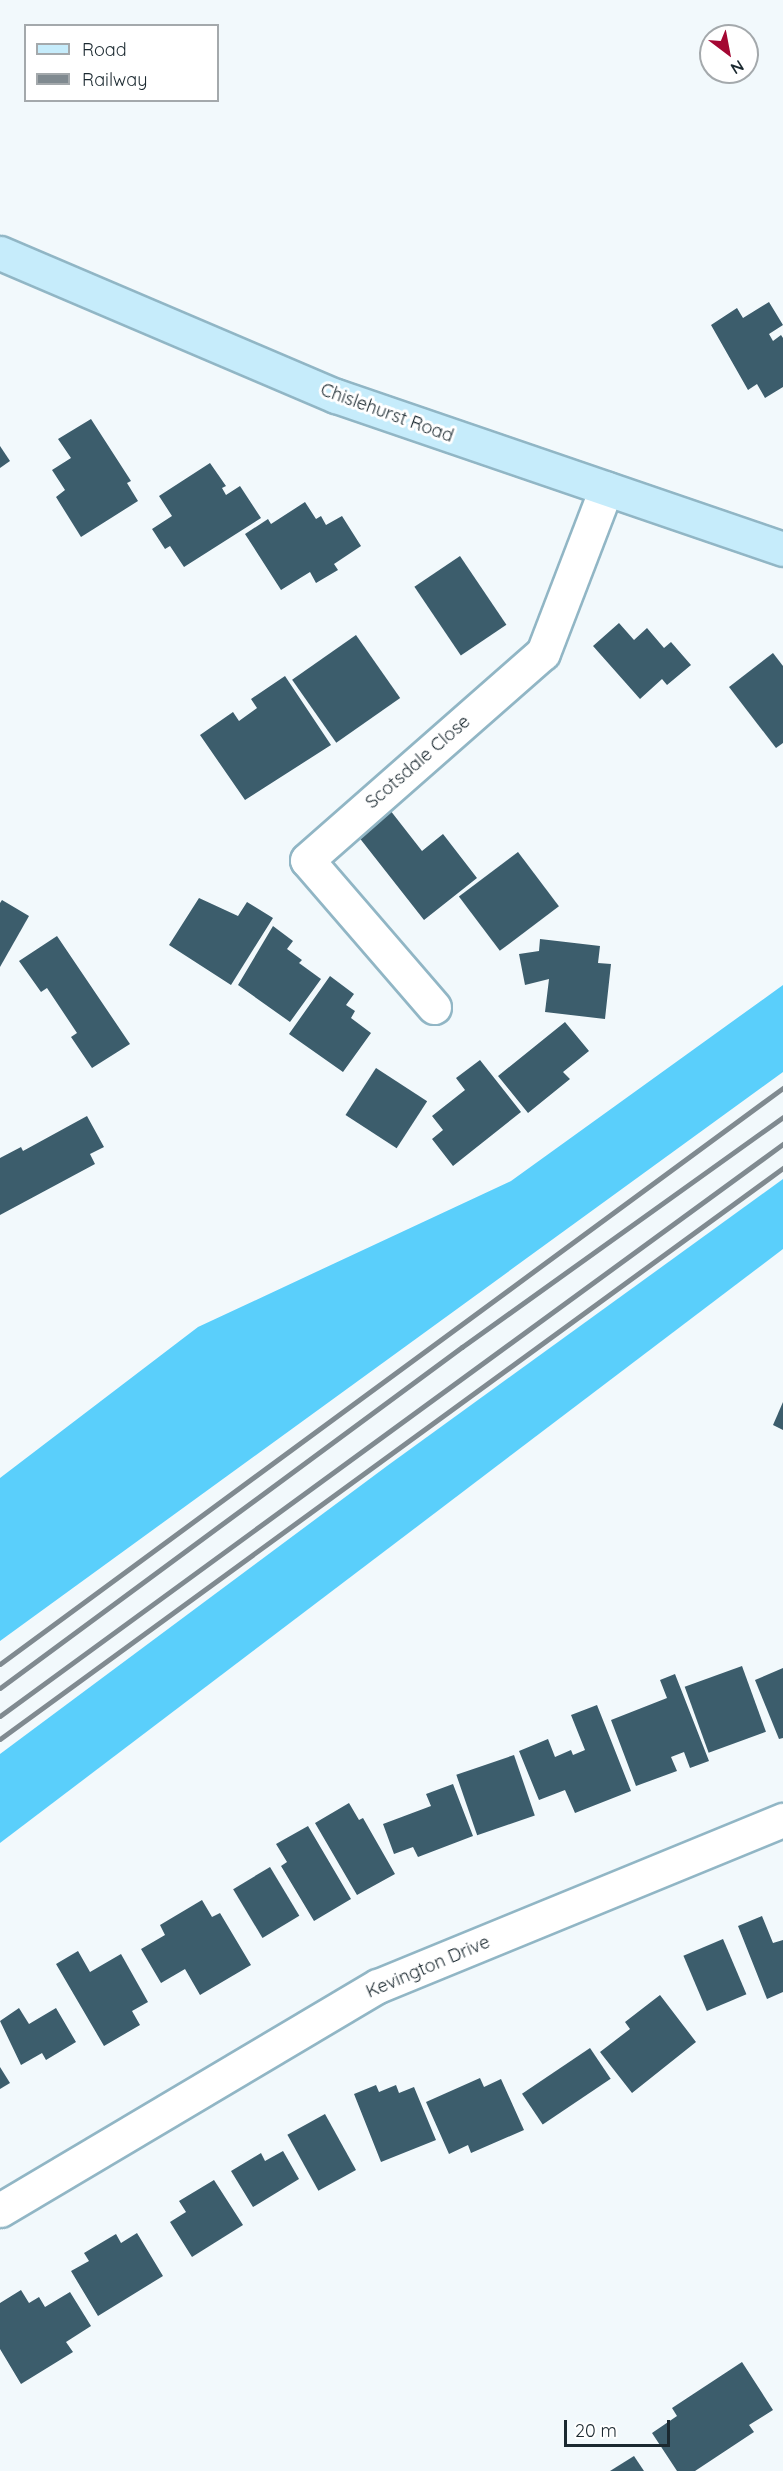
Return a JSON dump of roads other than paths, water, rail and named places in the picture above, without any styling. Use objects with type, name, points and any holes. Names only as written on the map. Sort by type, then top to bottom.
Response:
[{"type":"main road","name":"Chislehurst Road","points":[[0,253],[336,396],[783,549]]},
{"type":"street","name":"Scotsdale Close","points":[[434,1007],[307,860],[543,653],[606,489]]},
{"type":"street","name":"Kevington Drive","points":[[0,2210],[378,1986],[783,1820]]},
{"type":"railway","points":[[0,1664],[783,1088]]},
{"type":"railway","points":[[0,1688],[462,1347],[783,1117]]},
{"type":"railway","points":[[0,1716],[783,1144]]},
{"type":"railway","points":[[0,1739],[783,1168]]}]
